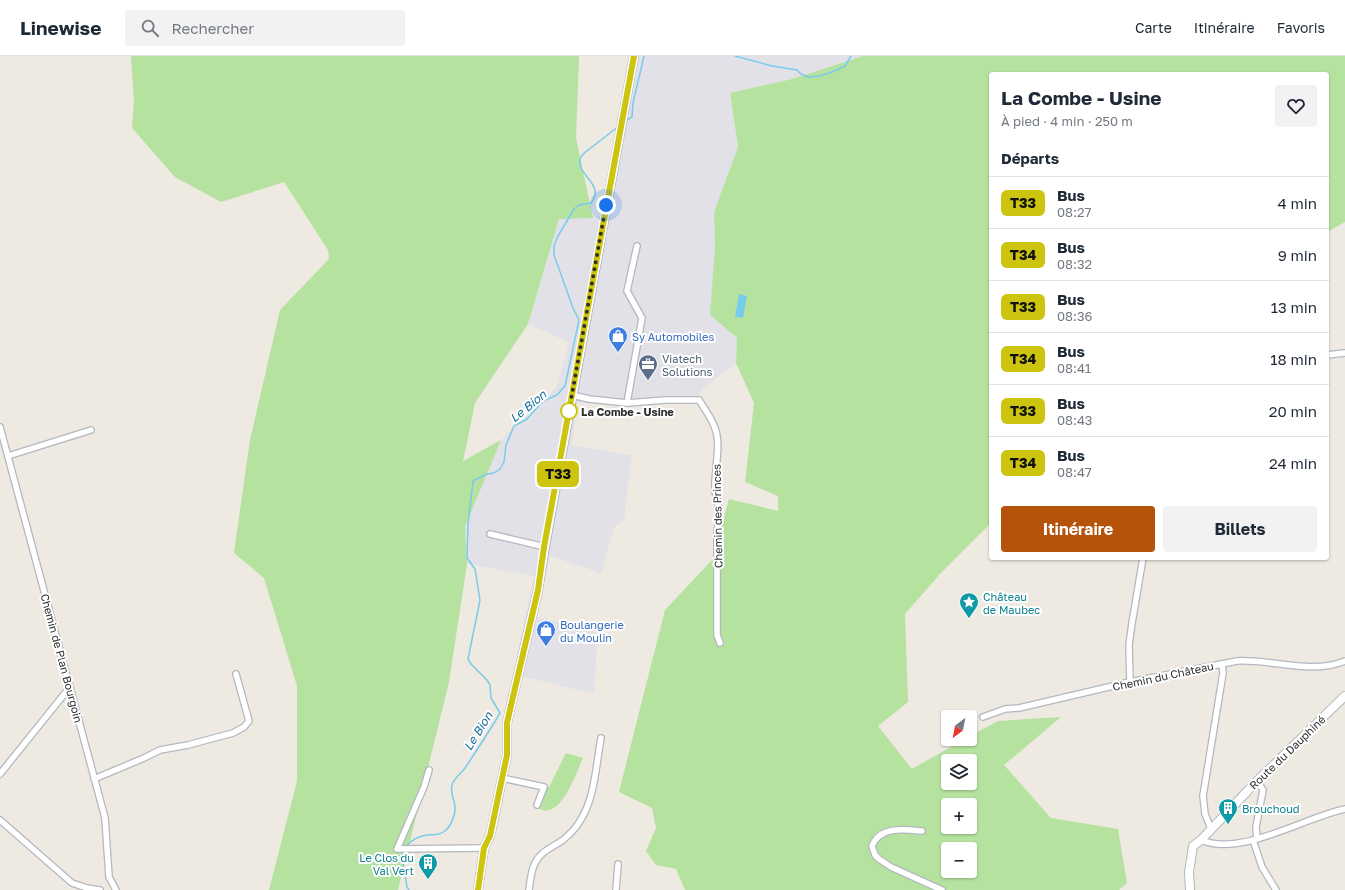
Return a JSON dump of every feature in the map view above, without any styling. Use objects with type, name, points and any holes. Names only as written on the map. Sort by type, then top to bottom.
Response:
[{"type":"main road","points":[[478,890],[484,848],[490,836],[507,755],[507,723],[538,590],[544,547],[634,56]]},
{"type":"main road","name":"Route du Dauphiné","points":[[1190,890],[1189,872],[1193,846],[1201,840],[1257,781],[1345,696]]},
{"type":"street","points":[[627,403],[642,318],[627,291],[637,246]]},
{"type":"street","points":[[1329,355],[1345,352]]},
{"type":"street","name":"Chemin des Princes","points":[[572,395],[589,399],[627,403],[666,400],[699,400],[715,427],[718,438],[714,476],[719,524],[717,532],[717,635],[720,643]]},
{"type":"street","name":"Chemin de Plan Bourgoin","points":[[0,427],[105,818],[109,877],[116,890]]},
{"type":"street","points":[[8,456],[91,430]]},
{"type":"street","points":[[490,534],[544,547]]},
{"type":"street","points":[[1130,682],[1129,645],[1143,560]]},
{"type":"street","name":"Chemin du Château","points":[[982,717],[1005,708],[1019,708],[1130,682],[1237,661],[1252,660],[1294,667],[1335,665],[1345,661]]},
{"type":"street","points":[[1211,828],[1205,814],[1203,796],[1223,672],[1222,664]]},
{"type":"street","points":[[94,779],[160,750],[188,745],[233,733],[244,727],[249,721],[236,674]]},
{"type":"street","points":[[0,774],[70,687]]},
{"type":"street","points":[[529,890],[536,862],[543,853],[565,838],[579,822],[586,810],[601,738]]},
{"type":"street","points":[[429,770],[424,787],[397,849],[484,848]]},
{"type":"street","points":[[502,778],[544,787],[537,805]]},
{"type":"street","points":[[1257,781],[1263,790],[1255,840],[1262,867],[1276,890]]},
{"type":"street","points":[[1201,840],[1229,844],[1255,840],[1330,812],[1345,809]]},
{"type":"street","points":[[0,820],[72,883],[87,888],[100,890]]},
{"type":"street","points":[[922,831],[904,829],[883,832],[872,846],[875,855],[879,860],[890,867],[942,890]]},
{"type":"street","points":[[616,890],[618,864]]},
{"type":"shaded area","points":[[639,56],[863,56],[792,79],[730,93],[738,147],[714,212],[715,246],[737,338],[736,363],[703,389],[695,399],[633,404],[577,402],[572,445],[632,455],[624,520],[614,527],[601,573],[550,556],[536,617],[598,630],[594,694],[513,674],[534,576],[467,564],[465,527],[501,440],[557,387],[569,342],[528,324],[559,219],[601,216],[624,127]]},
{"type":"green space","points":[[131,56],[579,56],[576,138],[593,218],[559,219],[528,324],[475,403],[463,461],[501,440],[465,527],[467,564],[449,682],[398,890],[269,890],[297,781],[297,686],[264,578],[234,553],[250,440],[280,310],[329,259],[328,250],[284,182],[221,202],[175,177],[132,128],[134,101]]},
{"type":"green space","points":[[863,56],[1345,56],[1345,222],[1329,231],[1329,72],[989,72],[989,525],[940,574],[905,614],[908,702],[878,726],[912,769],[953,746],[977,746],[977,732],[998,721],[1061,717],[1004,765],[1051,818],[1118,829],[1127,883],[1119,890],[685,890],[676,869],[656,865],[646,851],[656,828],[652,808],[619,792],[665,610],[713,559],[729,499],[778,511],[778,496],[745,482],[754,403],[736,363],[737,338],[710,315],[715,246],[714,212],[738,147],[730,93],[792,79]]},
{"type":"green space","points":[[566,753],[583,758],[572,784],[554,808],[546,810],[538,808],[546,786],[549,787]]},
{"type":"water","points":[[739,294],[747,296],[743,318],[735,317]]},
{"type":"waterway","name":"Le Bion","points":[[625,121],[632,117],[633,103],[644,56]]},
{"type":"waterway","name":"Le Bion","points":[[735,56],[772,66],[797,70],[801,74],[808,77],[820,76],[845,66],[851,56]]},
{"type":"waterway","name":"Le Bion","points":[[406,846],[421,836],[441,834],[449,826],[454,816],[455,809],[455,803],[451,791],[452,785],[465,768],[500,713],[491,698],[490,685],[468,659],[480,600],[475,569],[467,558],[468,525],[473,481],[487,474],[494,473],[500,469],[504,462],[506,445],[514,426],[527,419],[543,401],[557,395],[565,386],[579,320],[573,308],[554,255],[554,246],[558,236],[574,209],[579,205],[591,203],[595,197],[593,185],[580,165],[580,160],[583,154],[619,126]]},
{"type":"waterway","name":"Le Bion","points":[[402,854],[407,887],[409,890]]},
{"type":"bus line","name":"T33","points":[[478,890],[484,848],[490,836],[507,755],[507,723],[538,590],[544,547],[634,56]]},
{"type":"place","name":"Sy Automobiles","points":[[618,353]]},
{"type":"place","name":"Viatech Solutions","points":[[648,381]]},
{"type":"place","name":"La Combe - Usine","points":[[569,411]]},
{"type":"place","name":"Château de Maubec","points":[[969,619]]},
{"type":"place","name":"Boulangerie du Moulin","points":[[546,647]]},
{"type":"place","name":"Brouchoud","points":[[1228,825]]},
{"type":"place","name":"Le Clos du Val Vert","points":[[428,880]]},
{"type":"route","points":[[569,411],[606,205]]}]
